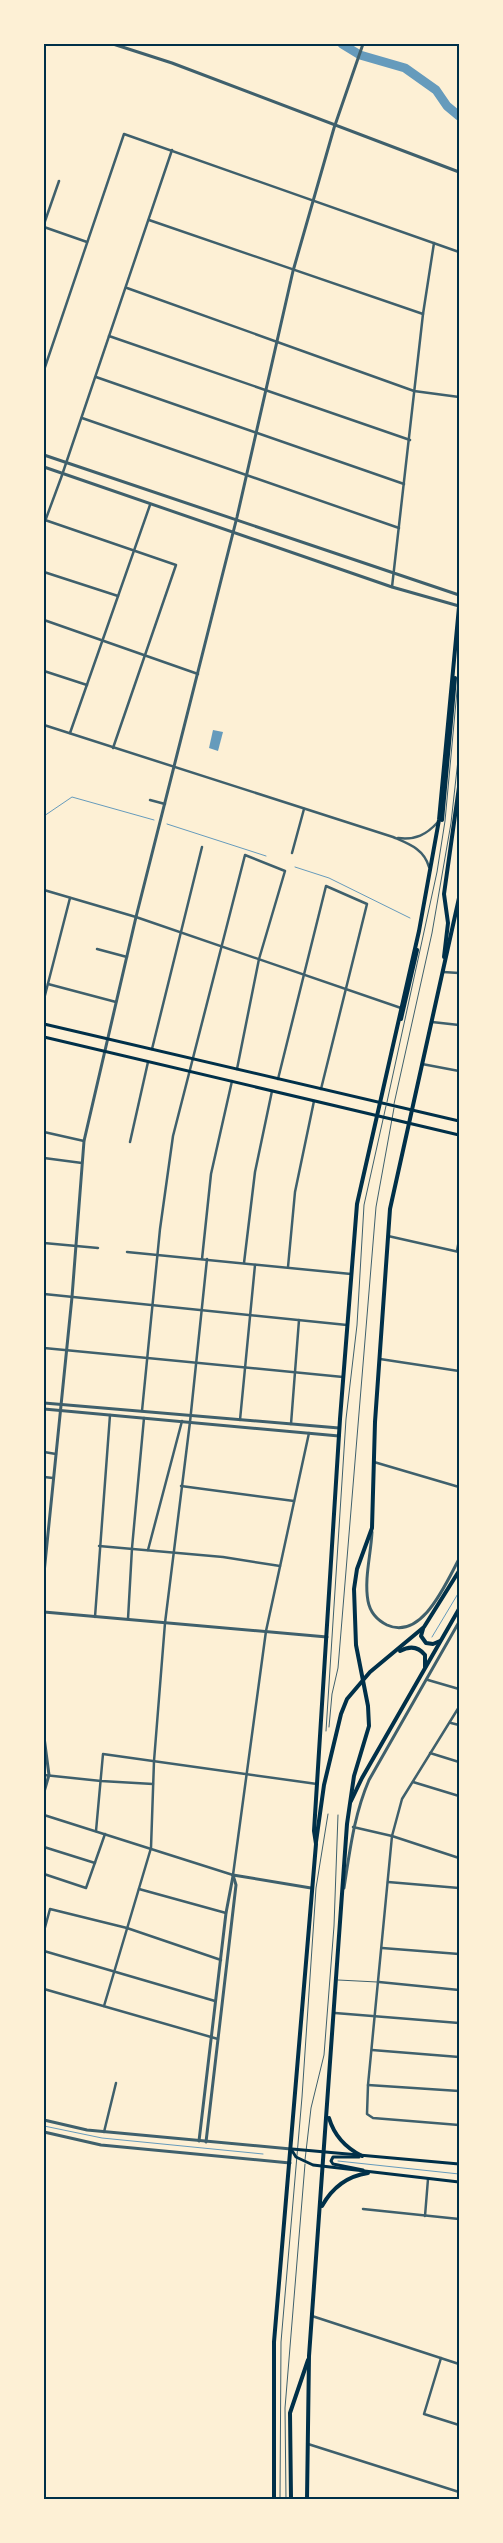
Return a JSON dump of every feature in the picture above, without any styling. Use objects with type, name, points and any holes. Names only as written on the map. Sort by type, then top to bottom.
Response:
[{"type":"main road","points":[[316,1844],[314,1831],[339,1428],[357,1204],[422,931],[442,821],[455,676],[459,606]]},
{"type":"main road","points":[[393,1047],[431,871],[439,820],[455,676]]},
{"type":"main road","points":[[443,972],[448,923],[444,894],[459,787]]},
{"type":"main road","points":[[307,2499],[312,2316],[350,1804],[354,1776],[367,1736],[368,1706],[354,1622],[355,1579],[372,1528],[373,1462],[390,1210],[459,901]]},
{"type":"main road","points":[[44,1024],[459,1121]]},
{"type":"main road","points":[[44,1037],[459,1135]]},
{"type":"main road","points":[[274,2499],[274,2342],[292,2149],[311,1888],[321,1808],[339,1721],[351,1693],[370,1672],[424,1627],[459,1571]]},
{"type":"main road","points":[[429,1609],[434,1612]]},
{"type":"main road","points":[[350,1804],[362,1778],[459,1609]]},
{"type":"main road","points":[[424,1627],[422,1636],[426,1643],[433,1644],[440,1641]]},
{"type":"main road","points":[[395,1653],[412,1647],[421,1651],[426,1660],[422,1676]]},
{"type":"main road","points":[[328,2114],[340,2139],[362,2156]]},
{"type":"main road","points":[[292,2149],[459,2164]]},
{"type":"main road","points":[[292,2149],[296,2157],[305,2162],[324,2167],[459,2182]]},
{"type":"main road","points":[[362,2156],[356,2158],[333,2158],[331,2162],[368,2172]]},
{"type":"main road","points":[[321,2208],[338,2186],[352,2177],[368,2172]]},
{"type":"main road","points":[[291,2499],[290,2413],[310,2356]]},
{"type":"street","points":[[113,44],[459,172]]},
{"type":"street","points":[[44,1573],[72,1297],[84,1141],[136,917],[199,674],[267,392],[293,271],[312,199],[363,44]]},
{"type":"street","points":[[44,370],[124,134],[459,252]]},
{"type":"street","points":[[114,748],[176,565],[44,522],[67,463],[172,150]]},
{"type":"street","points":[[59,181],[44,226],[87,242]]},
{"type":"street","points":[[149,220],[293,271],[423,314]]},
{"type":"street","points":[[392,587],[423,314],[434,243]]},
{"type":"street","points":[[126,288],[278,344],[414,390],[459,397]]},
{"type":"street","points":[[109,336],[410,440]]},
{"type":"street","points":[[96,377],[404,484]]},
{"type":"street","points":[[82,418],[246,477],[399,528]]},
{"type":"street","points":[[44,455],[459,595]]},
{"type":"street","points":[[44,467],[392,587],[459,606]]},
{"type":"street","points":[[70,734],[150,504]]},
{"type":"street","points":[[44,572],[118,596]]},
{"type":"street","points":[[44,620],[199,674]]},
{"type":"street","points":[[44,671],[87,685]]},
{"type":"street","points":[[44,725],[393,837],[416,848],[426,859],[431,871]]},
{"type":"street","points":[[150,800],[165,804]]},
{"type":"street","points":[[292,853],[304,809]]},
{"type":"street","points":[[393,837],[411,839],[428,833],[439,820]]},
{"type":"street","points":[[152,1049],[202,847]]},
{"type":"street","points":[[142,1411],[157,1255],[173,1136],[245,855],[285,871],[259,959],[237,1069]]},
{"type":"street","points":[[278,1079],[326,886],[367,904],[321,1089]]},
{"type":"street","points":[[44,890],[136,917],[401,1008]]},
{"type":"street","points":[[44,999],[70,898]]},
{"type":"street","points":[[97,949],[127,956]]},
{"type":"street","points":[[443,972],[459,974]]},
{"type":"street","points":[[48,984],[116,1002]]},
{"type":"street","points":[[432,1022],[459,1025]]},
{"type":"street","points":[[130,1142],[148,1062]]},
{"type":"street","points":[[422,1064],[459,1071]]},
{"type":"street","points":[[202,1259],[211,1174],[232,1081]]},
{"type":"street","points":[[244,1263],[255,1172],[272,1091]]},
{"type":"street","points":[[288,1267],[295,1192],[314,1100]]},
{"type":"street","points":[[44,1132],[84,1141]]},
{"type":"street","points":[[44,1158],[82,1163]]},
{"type":"street","points":[[388,1236],[458,1252],[459,1240]]},
{"type":"street","points":[[44,1243],[98,1248]]},
{"type":"street","points":[[127,1252],[351,1274]]},
{"type":"street","points":[[104,2006],[151,1848],[154,1761],[165,1623],[172,1552],[191,1415],[207,1260]]},
{"type":"street","points":[[240,1420],[255,1264]]},
{"type":"street","points":[[44,1294],[347,1325]]},
{"type":"street","points":[[291,1424],[300,1320]]},
{"type":"street","points":[[44,1348],[343,1378]]},
{"type":"street","points":[[380,1359],[459,1371]]},
{"type":"street","points":[[44,1403],[339,1428]]},
{"type":"street","points":[[44,1409],[339,1436]]},
{"type":"street","points":[[95,1617],[110,1415]]},
{"type":"street","points":[[128,1619],[132,1548],[144,1418]]},
{"type":"street","points":[[148,1550],[182,1421]]},
{"type":"street","points":[[199,2141],[226,1913],[233,1875],[266,1631],[309,1433]]},
{"type":"street","points":[[44,1452],[56,1454]]},
{"type":"street","points":[[373,1462],[459,1487]]},
{"type":"street","points":[[44,1478],[53,1478]]},
{"type":"street","points":[[181,1486],[294,1501]]},
{"type":"street","points":[[44,1514],[50,1515]]},
{"type":"street","points":[[372,1528],[368,1596],[375,1616],[390,1626],[402,1628],[416,1623],[429,1609],[459,1559]]},
{"type":"street","points":[[99,1546],[172,1552],[280,1566]]},
{"type":"street","points":[[44,1612],[327,1637]]},
{"type":"street","points":[[344,1888],[359,1803],[369,1780],[428,1680],[459,1622]]},
{"type":"street","points":[[428,1680],[459,1690]]},
{"type":"street","points":[[459,1707],[412,1782],[397,1811],[392,1836],[368,2085],[369,2117],[459,2125]]},
{"type":"street","points":[[451,1722],[459,1725]]},
{"type":"street","points":[[44,1737],[48,1775],[44,1792]]},
{"type":"street","points":[[430,1753],[459,1762]]},
{"type":"street","points":[[96,1831],[103,1754],[318,1784]]},
{"type":"street","points":[[44,1774],[101,1782],[153,1784]]},
{"type":"street","points":[[412,1782],[459,1796]]},
{"type":"street","points":[[44,1815],[233,1875],[311,1888]]},
{"type":"street","points":[[354,1827],[392,1836],[459,1858]]},
{"type":"street","points":[[44,1874],[86,1888],[105,1834]]},
{"type":"street","points":[[44,1847],[95,1863]]},
{"type":"street","points":[[206,2142],[236,1885],[233,1875]]},
{"type":"street","points":[[388,1882],[459,1888]]},
{"type":"street","points":[[139,1890],[226,1913]]},
{"type":"street","points":[[44,1931],[50,1909],[127,1928],[221,1960]]},
{"type":"street","points":[[382,1948],[459,1954]]},
{"type":"street","points":[[44,1951],[216,2001]]},
{"type":"street","points":[[379,1982],[459,1990]]},
{"type":"street","points":[[44,1989],[218,2039]]},
{"type":"street","points":[[335,2013],[459,2023]]},
{"type":"street","points":[[372,2050],[459,2056]]},
{"type":"street","points":[[104,2132],[116,2083]]},
{"type":"street","points":[[368,2085],[459,2091]]},
{"type":"street","points":[[44,2120],[104,2132],[292,2149]]},
{"type":"street","points":[[44,2132],[101,2145],[290,2163]]},
{"type":"street","points":[[425,2216],[428,2179]]},
{"type":"street","points":[[363,2209],[459,2219]]},
{"type":"street","points":[[312,2316],[459,2364]]},
{"type":"street","points":[[441,2358],[424,2414],[459,2425]]},
{"type":"street","points":[[308,2444],[459,2492]]},
{"type":"lane","points":[[326,1731],[346,1419],[357,1326],[364,1205],[441,846],[459,669]]},
{"type":"lane","points":[[329,1728],[332,1694],[338,1668],[376,1207],[391,1119],[432,933],[451,822],[459,751]]},
{"type":"lane","points":[[280,2499],[280,2342],[297,2150],[316,1888],[328,1814]]},
{"type":"lane","points":[[286,2499],[285,2408],[306,2150],[311,2108],[324,2055],[334,1926],[338,1815]]},
{"type":"lane","points":[[338,1980],[379,1982]]},
{"type":"water","points":[[213,730],[223,732],[218,751],[209,748]]},
{"type":"waterway","points":[[342,44],[360,55],[405,68],[436,90],[447,106],[459,116]]},
{"type":"waterway","points":[[44,816],[72,797],[154,820]]},
{"type":"waterway","points":[[167,824],[266,856]]},
{"type":"waterway","points":[[295,867],[329,878],[410,918]]},
{"type":"waterway","points":[[432,1637],[459,1592]]},
{"type":"waterway","points":[[44,2126],[102,2138],[263,2154]]},
{"type":"waterway","points":[[338,2161],[459,2174]]}]
